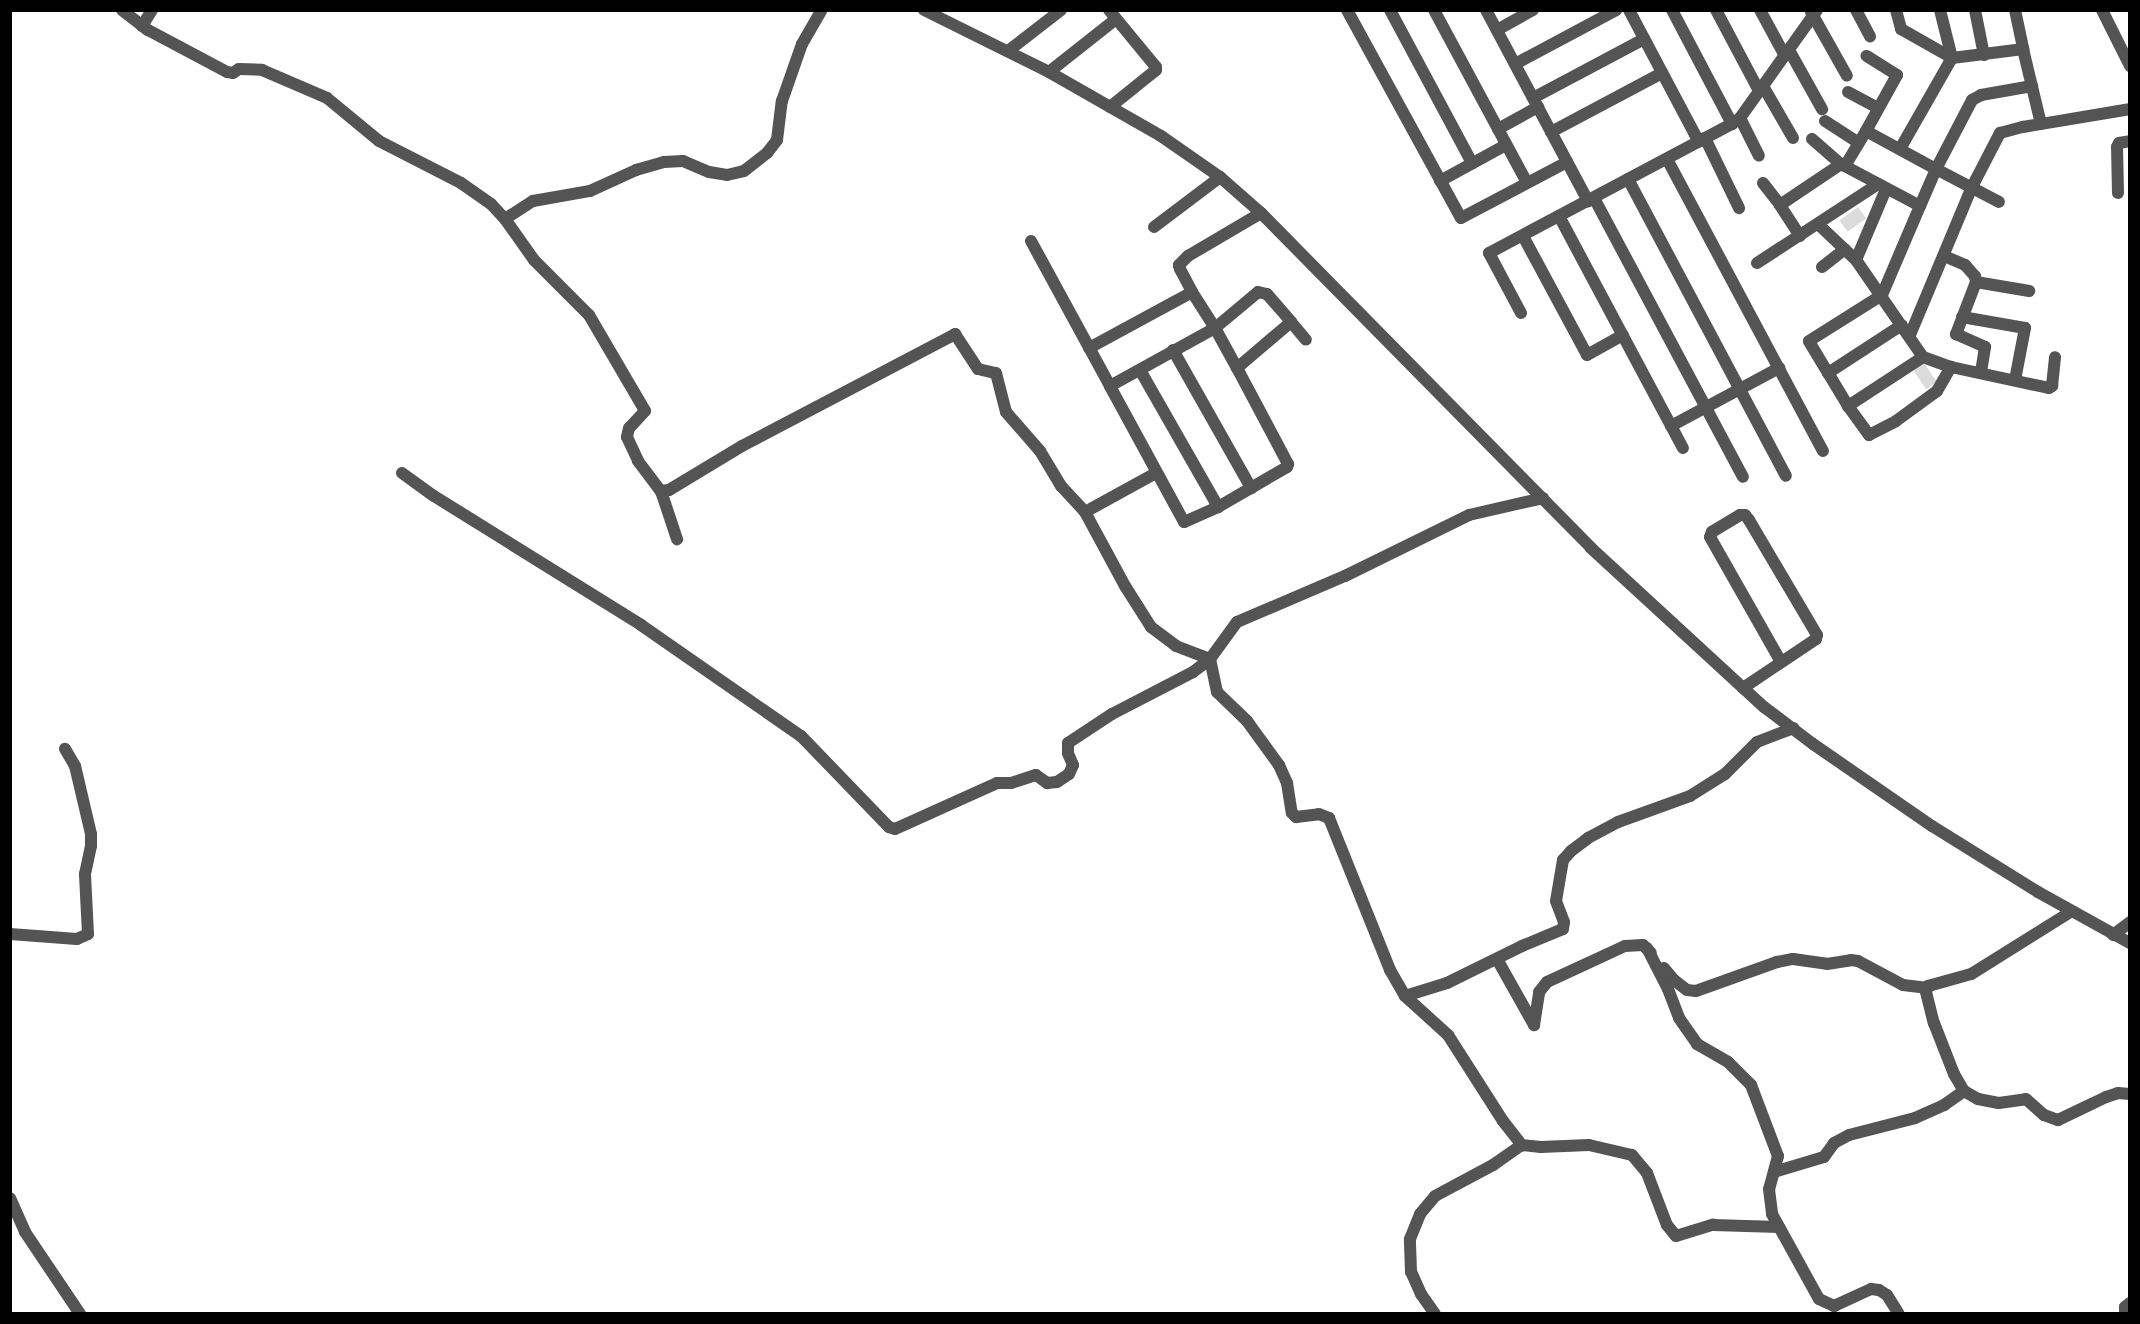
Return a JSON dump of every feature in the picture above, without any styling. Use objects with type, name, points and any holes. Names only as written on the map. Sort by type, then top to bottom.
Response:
[{"type":"street","points":[[122,10],[142,26],[227,72],[233,73],[239,69],[262,70],[327,98],[379,141],[461,183],[491,204],[551,278],[580,304],[618,363],[645,411],[629,428],[629,444],[661,491],[676,539]]},
{"type":"street","points":[[142,26],[152,10]]},
{"type":"street","points":[[505,219],[533,201],[590,191],[636,170],[664,162],[683,161],[709,172],[727,175],[744,171],[767,153],[777,140],[782,101],[802,44],[822,10]]},
{"type":"street","points":[[924,10],[1049,72],[1110,106],[1161,136],[1220,177],[1261,213],[1502,460],[1641,596],[1743,688],[1793,728],[1908,810],[2072,911],[2130,943]]},
{"type":"street","points":[[1008,51],[1061,10]]},
{"type":"street","points":[[1347,10],[1461,218],[1567,162]]},
{"type":"street","points":[[1389,10],[1472,163]]},
{"type":"street","points":[[1434,10],[1527,183]]},
{"type":"street","points":[[1486,10],[1567,162],[1591,199],[1743,477]]},
{"type":"street","points":[[1497,30],[1533,10]]},
{"type":"street","points":[[1515,64],[1616,10]]},
{"type":"street","points":[[1629,10],[1739,208]]},
{"type":"street","points":[[1672,10],[1736,121],[1759,156]]},
{"type":"street","points":[[1716,10],[1793,138]]},
{"type":"street","points":[[1760,10],[1823,115],[1859,143]]},
{"type":"street","points":[[1856,10],[1870,36]]},
{"type":"street","points":[[1896,10],[1901,29],[1952,58],[2023,49]]},
{"type":"street","points":[[1900,149],[1952,58],[1940,10]]},
{"type":"street","points":[[1975,10],[1984,55]]},
{"type":"street","points":[[2015,10],[2040,124]]},
{"type":"street","points":[[2102,10],[2130,66]]},
{"type":"street","points":[[1521,313],[1490,253],[1736,121],[1787,53],[1814,12],[1847,76]]},
{"type":"street","points":[[1049,72],[1112,15],[1155,63],[1156,70],[1110,106]]},
{"type":"street","points":[[1498,129],[1535,103],[1644,39]]},
{"type":"street","points":[[1780,205],[1843,165],[1866,132],[1897,75],[1867,56]]},
{"type":"street","points":[[1551,132],[1662,73]]},
{"type":"street","points":[[1951,367],[1937,391],[1872,435],[1866,432],[1848,406],[1809,341],[1882,295],[1936,170],[1972,100],[1981,95],[2032,86]]},
{"type":"street","points":[[1848,92],[1878,108]]},
{"type":"street","points":[[1828,374],[1906,330],[1944,256],[1972,187],[2000,134],[2040,124],[2130,109]]},
{"type":"street","points":[[1866,132],[2000,202]]},
{"type":"street","points":[[1812,139],[1843,165],[1920,206]]},
{"type":"street","points":[[2118,193],[2117,147],[2119,143],[2130,141]]},
{"type":"street","points":[[1440,181],[1506,145]]},
{"type":"street","points":[[1667,159],[1823,451]]},
{"type":"street","points":[[1154,227],[1220,177]]},
{"type":"street","points":[[1628,180],[1786,476]]},
{"type":"street","points":[[1763,183],[1800,236]]},
{"type":"street","points":[[1757,263],[1882,187]]},
{"type":"street","points":[[1857,260],[1882,187]]},
{"type":"street","points":[[1031,241],[1184,522],[1218,507],[1287,468],[1288,464],[1215,328],[1180,269],[1182,262],[1261,213]]},
{"type":"street","points":[[1559,216],[1683,448]]},
{"type":"street","points":[[1820,225],[1857,260],[1923,357],[1951,367],[1981,371],[2051,387],[2055,357]]},
{"type":"street","points":[[1523,236],[1587,355],[1623,335]]},
{"type":"street","points":[[1822,267],[1845,249]]},
{"type":"street","points":[[1944,256],[1971,270],[1976,282],[1957,329],[1958,336],[1985,347],[1981,371]]},
{"type":"street","points":[[1976,282],[2029,291]]},
{"type":"street","points":[[1089,348],[1192,292]]},
{"type":"street","points":[[1110,386],[1215,328],[1258,292],[1262,292],[1306,340]]},
{"type":"street","points":[[1962,317],[2025,328],[2015,380]]},
{"type":"street","points":[[1237,368],[1291,322]]},
{"type":"street","points":[[661,491],[669,490],[742,446],[955,334],[978,369],[996,373],[1006,412],[1040,451],[1061,486],[1085,512],[1125,586],[1151,627],[1176,646],[1210,659]]},
{"type":"street","points":[[1173,350],[1251,488]]},
{"type":"street","points":[[1848,406],[1923,357]]},
{"type":"street","points":[[1671,426],[1779,368]]},
{"type":"street","points":[[1140,370],[1218,507]]},
{"type":"street","points":[[402,473],[434,496],[662,639],[801,736],[889,827],[895,828],[997,783],[1011,783],[1036,775],[1047,783],[1064,779],[1073,765],[1068,753],[1068,742],[1112,714],[1193,672],[1210,659],[1237,622],[1345,576],[1469,515],[1543,498]]},
{"type":"street","points":[[1085,512],[1156,473]]},
{"type":"street","points":[[1743,688],[1780,660],[1816,639],[1817,635],[1749,520],[1745,515],[1740,515],[1712,532],[1710,537],[1780,660]]},
{"type":"street","points":[[1210,659],[1217,692],[1247,721],[1278,765],[1287,783],[1292,813],[1296,817],[1319,814],[1329,818],[1390,970],[1405,996],[1453,1040],[1503,1121],[1522,1145]]},
{"type":"street","points":[[1405,996],[1447,983],[1563,929],[1564,922],[1556,901],[1560,875],[1563,860],[1578,845],[1618,822],[1690,796],[1725,774],[1757,742],[1793,728]]},
{"type":"street","points":[[10,934],[77,939],[88,934],[85,874],[91,834],[75,766],[65,749]]},
{"type":"street","points":[[1497,959],[1534,1025],[1539,992],[1547,982],[1625,946],[1643,945],[1674,980],[1687,990],[1696,992],[1753,968],[1794,959],[1827,964],[1858,961],[1903,985],[1926,988],[1971,974],[2072,911]]},
{"type":"street","points":[[2113,935],[2130,922]]},
{"type":"street","points":[[1647,948],[1668,989],[1679,1018],[1696,1044],[1728,1062],[1751,1085],[1778,1156],[1769,1189],[1772,1214],[1819,1299],[1834,1306],[1872,1289],[1879,1290],[1887,1295],[1899,1314]]},
{"type":"street","points":[[1926,988],[1938,1034],[1954,1074],[1964,1091],[1993,1103],[2026,1099],[2044,1115],[2058,1120],[2106,1097],[2118,1093],[2130,1094]]},
{"type":"street","points":[[1774,1172],[1824,1157],[1834,1143],[1850,1135],[1915,1118],[1944,1105],[1964,1091]]},
{"type":"street","points":[[1436,1314],[1421,1294],[1411,1272],[1410,1239],[1420,1214],[1435,1196],[1493,1165],[1522,1145],[1541,1147],[1589,1145],[1632,1155],[1647,1173],[1667,1225],[1676,1236],[1713,1225],[1779,1227]]},
{"type":"street","points":[[10,1198],[25,1232],[80,1314]]},
{"type":"street","points":[[2125,1314],[2125,1307],[2130,1303]]},
{"type":"shaded area","points":[[1858,207],[1866,218],[1848,232],[1839,221]]},
{"type":"shaded area","points":[[1924,363],[1937,382],[1926,389],[1913,370]]}]
